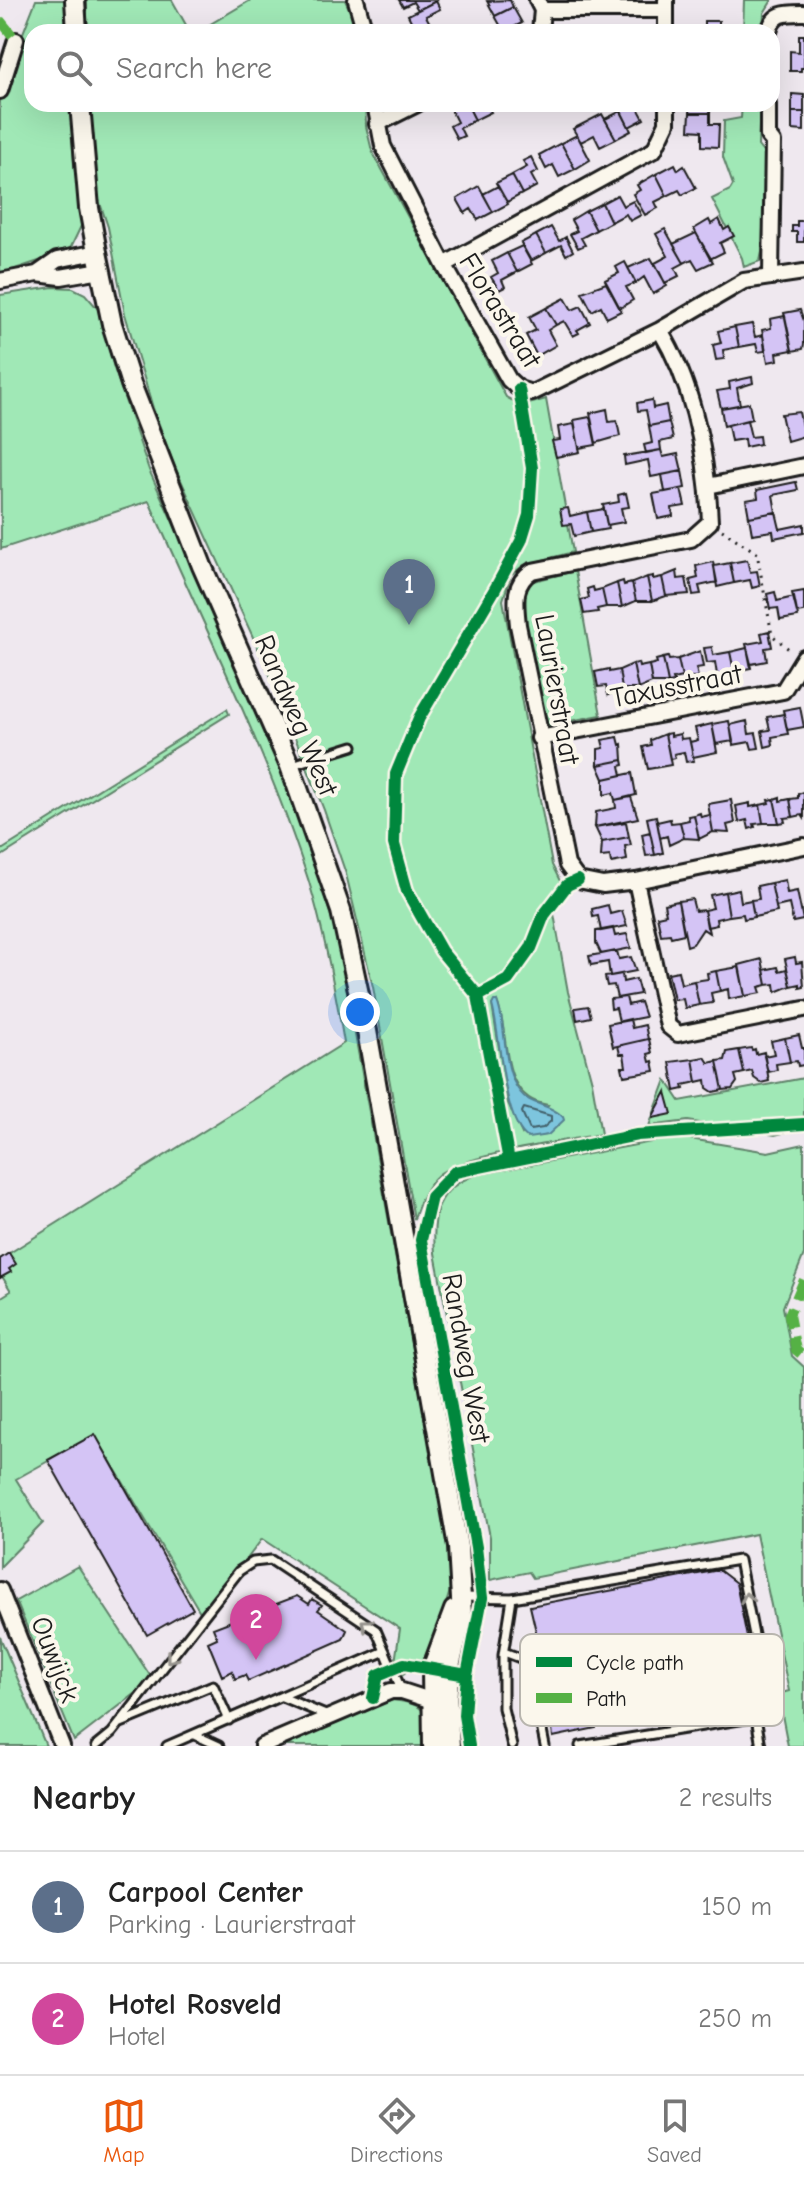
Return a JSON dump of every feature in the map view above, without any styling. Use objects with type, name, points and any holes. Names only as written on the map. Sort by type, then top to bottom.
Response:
[{"type":"street","points":[[75,0],[76,24]]},
{"type":"street","points":[[356,0],[363,24]]},
{"type":"street","points":[[539,5],[666,5]]},
{"type":"street","points":[[772,24],[782,13],[804,13]]},
{"type":"street","points":[[0,91],[16,40]]},
{"type":"street","name":"Randweg West","points":[[81,112],[89,208],[112,324],[131,384],[202,566],[290,766],[341,911],[367,1031],[458,1547],[460,1597],[432,1669],[450,1746]]},
{"type":"street","name":"Florastraat","points":[[376,112],[383,146],[444,265],[509,380],[519,389],[532,393],[660,330],[744,281],[804,272]]},
{"type":"street","points":[[377,124],[401,112]]},
{"type":"street","points":[[444,265],[654,150],[667,123],[667,112]]},
{"type":"street","points":[[768,112],[768,136],[773,142],[771,275]]},
{"type":"street","points":[[0,281],[37,274],[61,277],[99,261]]},
{"type":"street","points":[[660,330],[677,357],[690,398],[708,486],[710,522]]},
{"type":"street","points":[[708,486],[804,466]]},
{"type":"street","name":"Laurierstraat","points":[[710,522],[691,539],[532,571],[523,577],[516,594],[518,625],[567,865],[578,880],[603,885],[804,846]]},
{"type":"street","name":"Taxusstraat","points":[[539,738],[783,691],[803,658]]},
{"type":"street","points":[[636,881],[668,1026],[678,1034],[804,1009]]},
{"type":"street","name":"Ouwijck","points":[[0,1590],[62,1746]]},
{"type":"street","points":[[262,1746],[391,1691],[402,1691],[439,1703]]},
{"type":"street","name":"Randweg West","points":[[433,1746],[439,1703]]},
{"type":"lane","points":[[290,766],[353,746]]},
{"type":"lane","points":[[96,1746],[108,1742],[239,1571],[253,1562],[271,1560],[376,1630],[402,1691]]},
{"type":"lane","points":[[460,1597],[512,1598],[739,1560],[754,1634]]},
{"type":"lane","points":[[512,1598],[504,1652],[503,1708],[512,1746]]},
{"type":"lane","points":[[167,1746],[385,1651]]},
{"type":"lane","points":[[504,1652],[520,1658]]},
{"type":"lane","points":[[119,1724],[213,1685],[229,1720]]},
{"type":"lane","points":[[282,1697],[330,1717]]},
{"type":"lane","points":[[541,1726],[545,1746]]},
{"type":"lane","points":[[580,1746],[706,1726]]},
{"type":"lane","points":[[757,1726],[761,1746]]},
{"type":"lane","points":[[195,1735],[219,1746]]},
{"type":"path","points":[[710,522],[757,553],[772,635],[803,658]]},
{"type":"green space","points":[[36,0],[65,0],[66,24],[27,24]]},
{"type":"green space","points":[[87,0],[172,0],[186,24],[87,24]]},
{"type":"green space","points":[[251,0],[345,0],[356,24],[210,24]]},
{"type":"green space","points":[[744,0],[772,0],[764,13],[763,24],[743,24]]},
{"type":"green space","points":[[24,31],[24,112],[71,112],[74,165],[82,224],[71,247],[63,253],[0,274],[0,99]]},
{"type":"green space","points":[[90,112],[365,112],[372,151],[506,397],[522,406],[546,399],[573,552],[524,565],[511,575],[503,600],[552,865],[561,883],[555,896],[554,914],[568,992],[592,1082],[601,1134],[490,1155],[450,1168],[429,1184],[414,1219],[373,987],[346,874],[268,670],[174,465],[153,408],[125,314],[108,227],[98,197]],"holes":[[[497,1001],[509,1064],[521,1091],[532,1100],[548,1105],[522,1134],[508,1103],[492,1005]]]},
{"type":"green space","points":[[741,112],[760,112],[758,146],[766,156],[762,252],[760,261],[744,267],[712,199],[730,190],[733,185],[723,157],[724,121],[741,118]]},
{"type":"green space","points":[[53,287],[73,288],[85,294],[98,309],[114,368],[149,470],[245,680],[301,819],[337,936],[446,1535],[452,1584],[428,1663],[417,1664],[392,1682],[400,1629],[262,1539],[203,1617],[95,1435],[16,1479],[43,1523],[0,1567],[0,1298],[11,1291],[0,1273],[0,1259],[344,1043],[320,922],[292,833],[254,737],[149,501],[1,549],[0,295]]},
{"type":"green space","points":[[575,571],[601,715],[544,726],[521,602],[529,582]]},
{"type":"green space","points":[[227,709],[229,714],[0,857],[0,851]]},
{"type":"green space","points":[[804,1078],[804,1128],[775,1135],[688,1121],[649,1126],[666,1080],[680,1101]]},
{"type":"green space","points":[[684,1138],[768,1152],[804,1144],[804,1254],[783,1307],[792,1356],[804,1367],[804,1746],[788,1746],[784,1725],[784,1692],[789,1691],[784,1667],[784,1634],[777,1634],[756,1534],[533,1578],[529,1572],[490,1580],[490,1537],[435,1253],[439,1205],[452,1187],[476,1175]]},
{"type":"green space","points":[[78,1566],[153,1680],[74,1741],[16,1601]]},
{"type":"green space","points":[[0,1637],[46,1746],[0,1746]]},
{"type":"green space","points":[[392,1700],[413,1704],[423,1712],[427,1746],[283,1746]]},
{"type":"water","points":[[497,1001],[500,1012],[507,1060],[514,1082],[524,1097],[563,1117],[564,1120],[548,1135],[528,1138],[519,1129],[504,1076],[492,1005]]},
{"type":"building","points":[[399,0],[438,0],[418,10],[413,2],[403,7]]},
{"type":"building","points":[[510,0],[513,7],[495,16],[487,1]]},
{"type":"building","points":[[436,1],[440,9],[426,16],[430,24],[410,24],[408,15]]},
{"type":"building","points":[[513,7],[522,23],[500,24],[495,16]]},
{"type":"building","points":[[704,21],[719,21],[719,24],[704,24]]},
{"type":"building","points":[[799,35],[804,35],[804,68],[790,71],[790,51],[799,52]]},
{"type":"building","points":[[792,94],[804,95],[804,112],[792,112]]},
{"type":"building","points":[[452,112],[471,112],[475,120],[460,128],[464,136],[457,139],[450,126],[457,122]]},
{"type":"building","points":[[471,112],[491,112],[475,120]]},
{"type":"building","points":[[621,112],[640,112],[644,119],[629,127]]},
{"type":"building","points":[[622,112],[631,131],[616,139],[605,119]]},
{"type":"building","points":[[792,112],[804,112],[804,131],[792,130]]},
{"type":"building","points":[[690,113],[710,113],[710,124],[719,124],[718,147],[702,146],[702,131],[689,130]]},
{"type":"building","points":[[602,114],[616,139],[600,147],[594,135],[581,142],[573,129]]},
{"type":"building","points":[[577,135],[590,160],[575,169],[561,143]]},
{"type":"building","points":[[561,143],[575,169],[559,177],[553,165],[546,169],[539,155]]},
{"type":"building","points":[[531,157],[538,171],[531,175],[537,186],[522,194],[512,175],[527,167],[523,161]]},
{"type":"building","points":[[675,164],[678,170],[684,166],[696,188],[682,195],[679,190],[667,196],[656,174]]},
{"type":"building","points":[[656,174],[667,196],[655,202],[658,208],[645,215],[633,194],[640,190],[637,185]]},
{"type":"building","points":[[512,175],[522,194],[507,202],[496,183]]},
{"type":"building","points":[[479,186],[493,212],[478,220],[471,209],[465,213],[457,199]]},
{"type":"building","points":[[498,186],[508,204],[493,212],[483,194]]},
{"type":"building","points":[[617,195],[623,206],[633,201],[641,215],[630,221],[626,214],[611,222],[602,203]]},
{"type":"building","points":[[602,203],[611,222],[596,230],[586,211]]},
{"type":"building","points":[[586,211],[596,230],[581,238],[585,245],[578,248],[570,234],[577,231],[571,220]]},
{"type":"building","points":[[719,219],[724,230],[729,227],[734,236],[720,243],[724,252],[710,259],[694,229],[709,220],[711,224]]},
{"type":"building","points":[[797,221],[804,221],[804,242],[797,242],[797,232],[792,232],[792,226],[797,226]]},
{"type":"building","points":[[551,227],[559,241],[566,237],[573,251],[566,255],[561,245],[546,253],[536,235]]},
{"type":"building","points":[[665,229],[684,263],[675,268],[679,276],[665,283],[655,263],[668,256],[656,234]]},
{"type":"building","points":[[696,233],[713,262],[698,269],[692,259],[684,263],[673,244]]},
{"type":"building","points":[[536,235],[546,253],[531,261],[521,243]]},
{"type":"building","points":[[522,246],[532,264],[517,272],[507,253]]},
{"type":"building","points":[[507,253],[517,272],[502,280],[505,287],[499,290],[491,277],[498,273],[492,261]]},
{"type":"building","points":[[651,258],[667,286],[653,294],[644,277],[636,283],[628,268]]},
{"type":"building","points":[[625,262],[636,283],[626,287],[633,300],[620,308],[605,280],[619,273],[616,267]]},
{"type":"building","points":[[606,283],[621,311],[607,318],[601,306],[592,311],[582,292]]},
{"type":"building","points":[[565,298],[572,310],[581,306],[590,323],[573,336],[564,321],[556,325],[546,308]]},
{"type":"building","points":[[546,308],[556,325],[548,330],[556,345],[537,356],[526,335],[536,330],[529,317]]},
{"type":"building","points":[[800,310],[804,321],[804,344],[803,349],[792,351],[784,313]]},
{"type":"building","points":[[785,316],[792,350],[777,353],[778,360],[768,362],[762,330],[771,328],[770,319]]},
{"type":"building","points":[[752,324],[755,337],[763,335],[765,351],[758,352],[756,344],[739,347],[735,327]]},
{"type":"building","points":[[735,327],[739,347],[723,350],[724,359],[716,360],[713,345],[721,343],[718,331]]},
{"type":"building","points":[[752,377],[753,383],[737,388],[740,405],[721,408],[717,391],[730,389],[729,382]]},
{"type":"building","points":[[652,400],[653,408],[666,405],[669,422],[649,426],[646,410],[638,411],[637,403]]},
{"type":"building","points":[[749,403],[752,419],[724,426],[721,408]]},
{"type":"building","points":[[607,409],[609,422],[617,421],[620,436],[596,443],[590,413]]},
{"type":"building","points":[[799,412],[804,436],[787,441],[781,414]]},
{"type":"building","points":[[590,417],[596,445],[579,448],[574,420]]},
{"type":"building","points":[[747,420],[751,437],[759,436],[760,444],[745,447],[744,439],[731,441],[728,425]]},
{"type":"building","points":[[669,422],[673,439],[660,442],[661,450],[646,453],[644,445],[652,443],[649,426]]},
{"type":"building","points":[[574,424],[580,452],[556,457],[552,441],[560,440],[558,427]]},
{"type":"building","points":[[661,450],[663,457],[678,454],[682,471],[651,477],[648,460],[625,465],[624,456]]},
{"type":"building","points":[[682,471],[685,488],[665,492],[662,475]]},
{"type":"building","points":[[796,482],[798,490],[773,495],[776,512],[749,517],[746,500],[758,498],[757,490]]},
{"type":"building","points":[[681,489],[685,506],[672,508],[673,516],[658,519],[653,494]]},
{"type":"building","points":[[626,493],[629,507],[621,508],[624,522],[607,525],[603,505],[619,502],[618,495]]},
{"type":"building","points":[[568,508],[570,516],[587,512],[591,532],[574,536],[571,524],[563,525],[560,509]]},
{"type":"building","points":[[604,509],[608,529],[591,532],[587,512]]},
{"type":"building","points":[[776,512],[780,529],[804,524],[804,532],[774,538],[773,531],[752,534],[749,517]]},
{"type":"building","points":[[747,560],[750,572],[757,571],[760,586],[752,588],[750,580],[734,583],[730,563]]},
{"type":"building","points":[[713,562],[717,582],[699,586],[701,594],[693,595],[690,580],[698,578],[696,566]]},
{"type":"building","points":[[730,563],[734,583],[717,587],[714,566]]},
{"type":"building","points":[[677,571],[678,579],[686,578],[689,594],[666,596],[662,577]]},
{"type":"building","points":[[653,576],[653,579],[662,577],[666,596],[652,601],[647,577]]},
{"type":"building","points":[[647,577],[652,601],[636,601],[632,583]]},
{"type":"building","points":[[623,581],[624,585],[632,583],[636,601],[622,607],[617,583]]},
{"type":"building","points":[[617,583],[622,607],[606,607],[602,589]]},
{"type":"building","points":[[593,587],[594,591],[602,589],[606,607],[584,614],[581,600],[589,598],[587,589]]},
{"type":"building","points":[[804,591],[804,612],[797,613],[792,593]]},
{"type":"building","points":[[775,592],[777,601],[794,597],[798,617],[780,620],[778,608],[770,609],[767,594]]},
{"type":"building","points":[[769,631],[772,647],[765,648],[767,661],[751,664],[746,644],[763,641],[761,633]]},
{"type":"building","points":[[712,647],[713,655],[730,652],[734,671],[717,675],[715,662],[707,663],[704,648]]},
{"type":"building","points":[[747,648],[751,668],[734,671],[730,652]]},
{"type":"building","points":[[700,651],[703,667],[696,668],[698,677],[682,677],[678,659]]},
{"type":"building","points":[[668,657],[669,660],[678,659],[682,677],[668,683],[663,658]]},
{"type":"building","points":[[663,658],[668,683],[652,683],[649,665]]},
{"type":"building","points":[[638,663],[639,667],[649,665],[652,683],[638,689],[633,664]]},
{"type":"building","points":[[633,664],[638,689],[622,689],[619,670]]},
{"type":"building","points":[[609,669],[609,672],[619,670],[622,689],[608,695],[606,686],[598,687],[595,672]]},
{"type":"building","points":[[800,707],[804,727],[787,730],[783,710]]},
{"type":"building","points":[[784,714],[788,734],[772,737],[773,745],[765,747],[762,731],[770,730],[767,717]]},
{"type":"building","points":[[729,721],[733,741],[716,744],[712,724]]},
{"type":"building","points":[[747,721],[749,734],[756,733],[759,748],[752,749],[750,742],[733,745],[730,725]]},
{"type":"building","points":[[712,724],[717,752],[693,757],[690,742],[698,740],[695,728]]},
{"type":"building","points":[[671,733],[671,736],[680,734],[681,739],[689,738],[694,761],[686,762],[684,752],[674,754],[675,758],[670,759],[665,734]]},
{"type":"building","points":[[665,734],[671,765],[648,769],[643,747],[651,745],[650,740]]},
{"type":"building","points":[[618,737],[622,744],[623,760],[598,765],[598,749],[604,748],[602,740]]},
{"type":"building","points":[[623,760],[624,765],[620,766],[622,775],[604,779],[598,765]]},
{"type":"building","points":[[632,773],[636,795],[615,800],[613,793],[604,795],[604,779]]},
{"type":"building","points":[[804,792],[804,818],[802,815],[793,817],[790,799],[798,798],[798,794]]},
{"type":"building","points":[[631,797],[638,818],[595,827],[596,812],[616,808],[615,800]]},
{"type":"building","points":[[780,797],[780,801],[790,799],[793,817],[784,818],[785,822],[779,823],[774,799]]},
{"type":"building","points":[[774,799],[779,823],[763,823],[760,805]]},
{"type":"building","points":[[731,800],[735,823],[727,825],[729,833],[713,832],[708,804]]},
{"type":"building","points":[[750,803],[750,807],[760,805],[763,823],[754,824],[755,827],[749,829],[747,820],[739,822],[736,806]]},
{"type":"building","points":[[700,813],[701,817],[710,815],[713,832],[699,839],[694,815]]},
{"type":"building","points":[[694,815],[699,839],[684,838],[680,822]]},
{"type":"building","points":[[656,816],[663,853],[655,855],[647,818]]},
{"type":"building","points":[[670,819],[671,823],[680,822],[684,838],[669,845],[667,836],[660,838],[657,822]]},
{"type":"building","points":[[626,822],[629,837],[602,842],[595,827]]},
{"type":"building","points":[[650,832],[655,855],[646,856],[642,834]]},
{"type":"building","points":[[629,837],[631,845],[625,846],[627,860],[611,863],[610,856],[601,857],[602,842]]},
{"type":"building","points":[[785,880],[787,893],[797,891],[803,920],[793,922],[789,904],[776,907],[771,883]]},
{"type":"building","points":[[771,883],[777,912],[754,917],[751,900],[759,899],[757,886]]},
{"type":"building","points":[[739,889],[741,902],[751,900],[754,917],[744,919],[743,914],[729,916],[725,892]]},
{"type":"building","points":[[725,892],[729,916],[716,919],[717,925],[707,927],[704,910],[713,908],[710,895]]},
{"type":"building","points":[[692,899],[695,911],[704,910],[709,933],[703,929],[693,944],[687,946],[678,901]]},
{"type":"building","points":[[678,901],[684,934],[671,937],[670,934],[661,935],[657,916],[666,914],[664,904]]},
{"type":"building","points":[[608,905],[610,914],[622,911],[627,926],[601,931],[598,916],[593,917],[592,909]]},
{"type":"building","points":[[613,928],[615,936],[627,934],[631,948],[601,954],[596,943],[596,931]]},
{"type":"building","points":[[617,951],[619,959],[631,957],[636,971],[610,976],[608,962],[591,965],[589,956]]},
{"type":"building","points":[[795,957],[796,963],[802,962],[804,987],[800,988],[800,984],[791,986],[785,959]]},
{"type":"building","points":[[762,959],[767,985],[759,987],[761,993],[745,996],[739,965]]},
{"type":"building","points":[[739,967],[745,996],[729,999],[728,989],[720,991],[716,971]]},
{"type":"building","points":[[778,967],[779,971],[787,969],[791,986],[776,992],[775,984],[767,985],[764,970]]},
{"type":"building","points":[[678,971],[681,984],[694,981],[699,1005],[685,1008],[683,999],[674,1000],[668,973]]},
{"type":"building","points":[[716,971],[720,991],[711,993],[713,1003],[699,1005],[694,981],[708,979],[707,973]]},
{"type":"building","points":[[622,974],[623,982],[636,979],[640,994],[617,998],[614,985],[607,986],[605,977]]},
{"type":"building","points":[[626,997],[628,1005],[640,1002],[645,1017],[619,1022],[616,1008],[611,1009],[610,999]]},
{"type":"building","points":[[588,1006],[591,1017],[577,1020],[575,1008]]},
{"type":"building","points":[[630,1019],[632,1028],[645,1025],[648,1039],[613,1047],[608,1024]]},
{"type":"building","points":[[799,1035],[804,1048],[804,1065],[798,1066],[797,1061],[790,1062],[785,1038]]},
{"type":"building","points":[[785,1038],[790,1062],[776,1064],[777,1070],[768,1072],[764,1056],[774,1054],[771,1041]]},
{"type":"building","points":[[649,1039],[652,1053],[648,1054],[655,1071],[624,1076],[624,1054],[620,1054],[618,1046]]},
{"type":"building","points":[[755,1049],[756,1054],[764,1052],[769,1081],[761,1083],[754,1078],[752,1071],[744,1073],[739,1050]]},
{"type":"building","points":[[739,1050],[744,1073],[735,1075],[737,1082],[732,1089],[723,1090],[717,1061],[725,1060],[727,1052]]},
{"type":"building","points":[[705,1057],[709,1063],[717,1061],[723,1090],[713,1092],[707,1088],[706,1080],[697,1082],[693,1059]]},
{"type":"building","points":[[693,1059],[697,1082],[683,1085],[684,1089],[675,1091],[670,1062]]},
{"type":"building","points":[[666,1092],[672,1114],[653,1118],[653,1116]]},
{"type":"building","points":[[9,1253],[16,1264],[9,1269],[11,1272],[0,1278],[0,1259]]},
{"type":"building","points":[[95,1434],[193,1609],[147,1635],[48,1460]]},
{"type":"building","points":[[719,1570],[736,1583],[746,1634],[537,1634],[530,1606]]},
{"type":"building","points":[[297,1596],[309,1604],[312,1599],[322,1605],[318,1610],[347,1630],[343,1639],[248,1681],[245,1675],[235,1679],[232,1671],[222,1676],[208,1642],[217,1638],[213,1628]]},
{"type":"building","points":[[552,1726],[596,1726],[596,1728],[553,1737]]},
{"type":"marked path","points":[[0,20],[16,40]]},
{"type":"marked path","points":[[804,1280],[789,1315],[796,1350],[804,1357]]},
{"type":"cycle path","points":[[509,1161],[478,996],[441,951],[407,891],[394,844],[396,774],[419,718],[495,589],[521,541],[529,515],[532,468],[519,389]]},
{"type":"cycle path","points":[[478,996],[508,980],[531,948],[544,915],[567,885],[578,880]]},
{"type":"cycle path","points":[[469,1746],[464,1715],[467,1675],[482,1598],[476,1547],[421,1240],[431,1197],[455,1172],[637,1135],[804,1124]]},
{"type":"cycle path","points":[[373,1698],[378,1675],[404,1664],[467,1675]]},
{"type":"place","name":"Carpool Center","points":[[409,625]]},
{"type":"place","name":"Hotel Rosveld","points":[[256,1660]]}]
